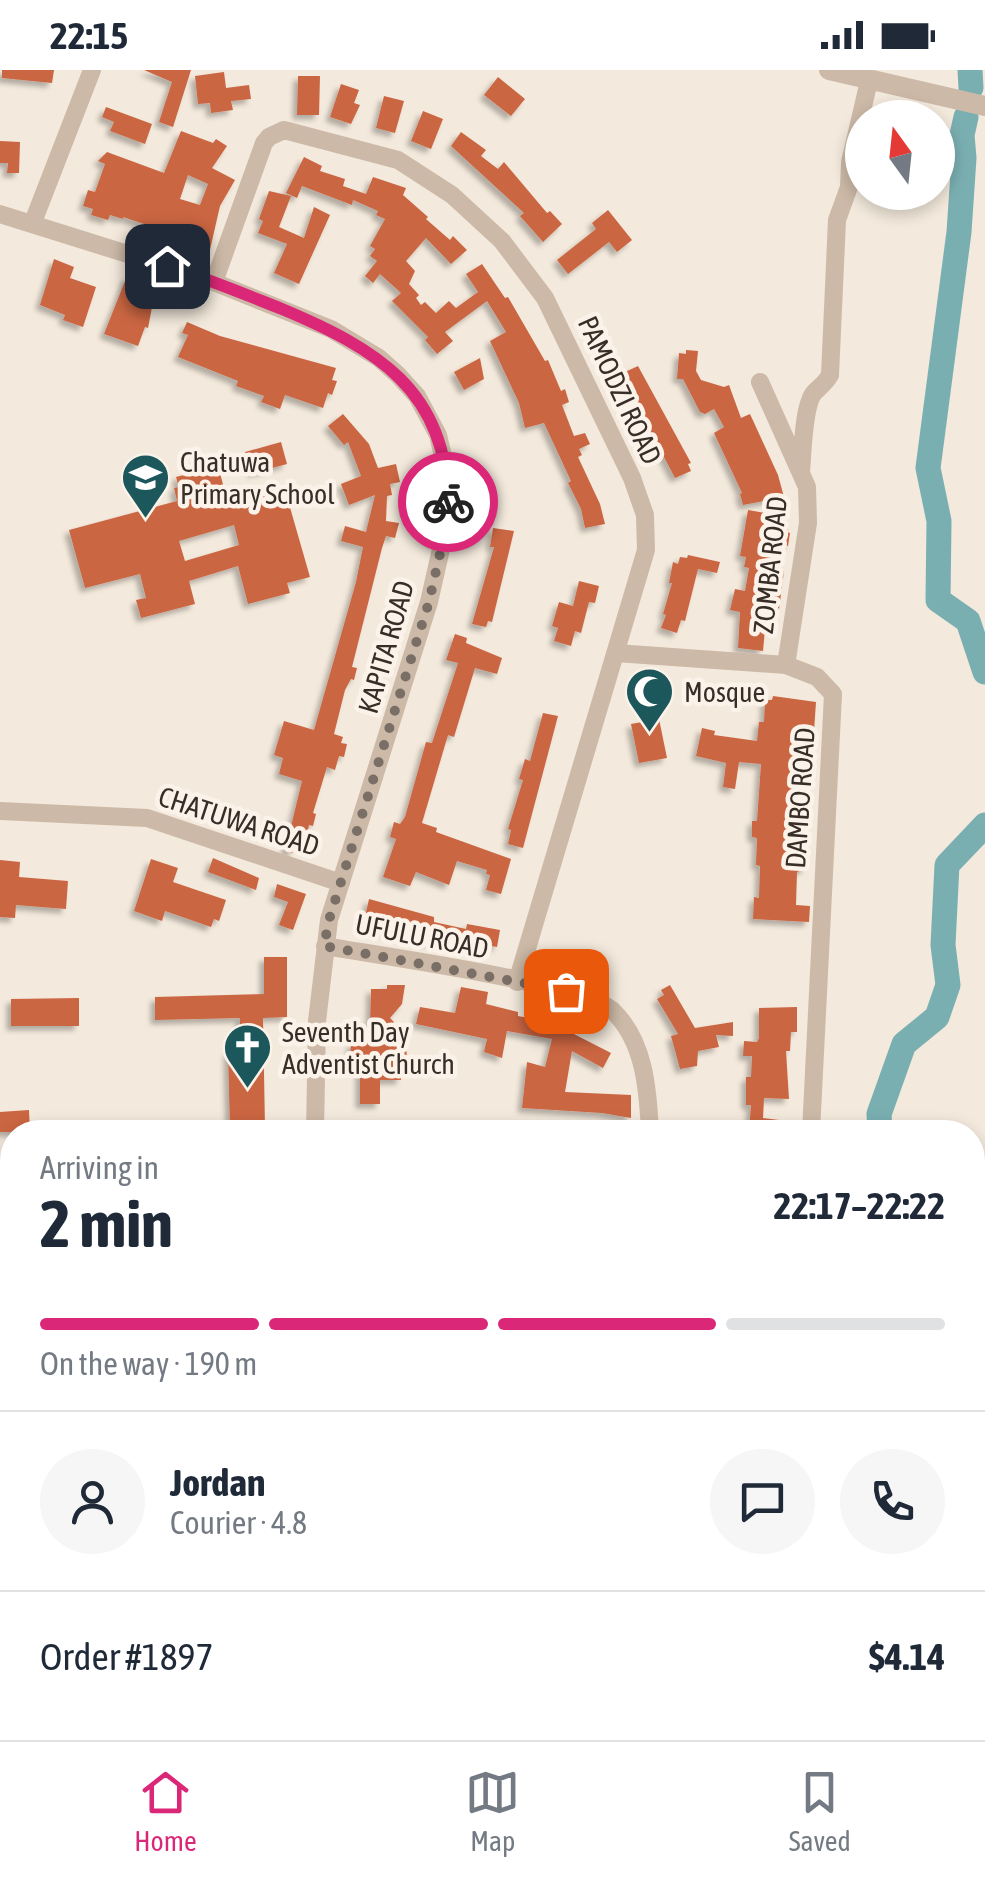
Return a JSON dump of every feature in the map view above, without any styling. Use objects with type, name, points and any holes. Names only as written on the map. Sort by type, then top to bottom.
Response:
[{"type":"street","points":[[33,222],[92,70]]},
{"type":"street","points":[[829,70],[985,106]]},
{"type":"street","name":"ZOMBA ROAD","points":[[802,470],[808,407],[830,375],[837,220],[850,186],[850,162],[868,80]]},
{"type":"street","name":"PAMODZI ROAD","points":[[214,282],[264,144],[276,132],[284,130],[398,160],[482,220],[525,269],[545,298],[643,506],[646,550],[517,982]]},
{"type":"street","name":"KAPITA ROAD","points":[[0,214],[214,282],[330,330],[379,358],[417,396],[430,417],[448,478],[446,527],[429,602],[340,883],[324,946],[315,1120]]},
{"type":"street","name":"ZOMBA ROAD","points":[[760,382],[807,487],[808,523],[786,665]]},
{"type":"street","name":"DAMBO ROAD","points":[[616,653],[786,665],[817,677],[833,694],[812,1120]]},
{"type":"street","name":"CHATUWA ROAD","points":[[0,811],[147,818],[340,883]]},
{"type":"street","name":"UFULU ROAD","points":[[324,946],[517,982],[590,998],[610,1008],[624,1024],[645,1078],[649,1120]]},
{"type":"building","points":[[2,70],[54,70],[52,83],[2,78]]},
{"type":"building","points":[[144,70],[191,70],[173,127],[159,122],[172,82]]},
{"type":"building","points":[[224,72],[226,88],[249,85],[251,99],[231,101],[233,110],[211,113],[210,103],[198,104],[195,76]]},
{"type":"building","points":[[298,76],[320,76],[319,115],[297,115]]},
{"type":"building","points":[[498,77],[525,99],[511,116],[484,95]]},
{"type":"building","points":[[341,84],[359,90],[354,103],[360,105],[351,124],[330,117]]},
{"type":"building","points":[[384,96],[404,101],[395,133],[376,128]]},
{"type":"building","points":[[106,107],[152,124],[145,144],[110,131],[114,122],[102,117]]},
{"type":"building","points":[[423,111],[443,119],[431,149],[411,141]]},
{"type":"building","points":[[181,131],[213,143],[216,139],[227,146],[212,168],[235,180],[220,206],[209,254],[142,231],[144,224],[123,217],[110,215],[108,220],[91,215],[93,209],[83,206],[88,190],[95,192],[105,164],[98,161],[107,152],[164,173]],"holes":[[[188,175],[208,184],[200,205],[180,199]]]},
{"type":"building","points":[[461,132],[486,150],[481,156],[498,169],[504,162],[547,213],[550,211],[562,224],[543,242],[520,216],[524,213],[451,146]]},
{"type":"building","points":[[0,141],[20,142],[19,173],[7,173],[8,163],[0,163]]},
{"type":"building","points":[[304,157],[322,166],[320,171],[345,179],[343,186],[366,194],[373,177],[406,188],[403,195],[426,219],[467,250],[451,264],[426,238],[406,261],[415,271],[409,284],[419,295],[416,298],[421,305],[425,302],[436,313],[449,301],[456,308],[478,292],[466,274],[482,264],[508,297],[545,361],[548,360],[561,391],[565,389],[569,402],[562,405],[574,436],[585,433],[590,444],[579,449],[582,455],[578,457],[605,524],[585,528],[568,483],[571,481],[544,423],[525,428],[519,403],[490,341],[506,332],[487,301],[445,332],[453,341],[437,354],[425,340],[428,337],[392,301],[401,293],[380,274],[373,283],[365,276],[377,261],[370,256],[375,249],[370,246],[385,219],[376,215],[378,211],[302,186],[297,198],[286,193]]},
{"type":"building","points":[[269,191],[291,196],[279,227],[304,238],[314,207],[330,215],[299,284],[274,273],[287,244],[258,233]]},
{"type":"building","points":[[608,210],[632,240],[617,252],[609,242],[568,274],[557,260],[596,229],[592,223]]},
{"type":"building","points":[[54,259],[74,267],[70,278],[96,287],[83,327],[40,305]]},
{"type":"building","points":[[127,276],[141,281],[135,296],[153,302],[148,328],[145,327],[138,346],[104,334]]},
{"type":"building","points":[[187,322],[220,336],[336,368],[332,395],[328,393],[323,408],[285,395],[280,409],[261,402],[264,396],[236,386],[238,381],[178,357],[188,335],[182,333]]},
{"type":"building","points":[[686,350],[698,351],[696,371],[701,380],[729,385],[741,418],[750,414],[784,497],[743,505],[742,493],[714,433],[724,427],[714,409],[705,414],[700,412],[683,379],[677,379],[679,353],[686,354]]},
{"type":"building","points":[[480,358],[484,379],[464,390],[454,372]]},
{"type":"building","points":[[638,366],[691,463],[691,471],[675,478],[623,379],[623,373]]},
{"type":"building","points":[[343,414],[369,444],[378,468],[396,464],[400,482],[390,484],[392,495],[387,496],[386,521],[399,523],[395,538],[386,536],[382,548],[352,667],[357,668],[354,680],[345,690],[334,734],[343,737],[341,743],[347,744],[344,757],[339,756],[335,770],[327,767],[313,813],[313,826],[309,825],[307,835],[300,834],[292,853],[285,851],[302,781],[279,774],[283,758],[274,755],[284,721],[314,730],[363,547],[341,541],[345,526],[366,532],[375,495],[349,505],[341,484],[361,476],[348,442],[344,445],[328,426]]},
{"type":"building","points":[[281,442],[287,464],[253,473],[245,452]]},
{"type":"building","points":[[218,466],[229,506],[285,490],[310,577],[287,583],[290,593],[248,604],[238,566],[189,581],[195,604],[141,618],[136,600],[146,598],[140,574],[85,588],[69,530],[177,501],[176,477]],"holes":[[[234,525],[239,545],[185,561],[179,541]]]},
{"type":"building","points":[[748,510],[782,516],[781,523],[788,525],[790,533],[779,571],[784,571],[778,617],[766,618],[763,651],[738,648],[740,612],[730,610],[735,589],[745,591],[749,568],[744,567],[746,557],[740,556]]},
{"type":"building","points":[[493,528],[514,531],[492,622],[488,621],[486,627],[472,624],[494,547],[490,547]]},
{"type":"building","points":[[680,557],[720,562],[717,573],[698,569],[685,621],[681,620],[677,633],[661,628],[673,562],[678,564]]},
{"type":"building","points":[[579,581],[599,586],[595,603],[589,602],[581,633],[575,631],[571,646],[554,641],[558,628],[552,626],[559,602],[573,606]]},
{"type":"building","points":[[455,634],[467,638],[466,643],[502,658],[497,674],[475,668],[454,737],[448,735],[422,823],[437,828],[436,832],[511,859],[501,894],[486,890],[490,875],[487,870],[457,861],[449,885],[416,872],[410,886],[383,877],[396,839],[390,837],[394,822],[400,824],[405,817],[426,742],[432,743],[458,663],[446,660]]},
{"type":"building","points":[[773,696],[816,702],[814,731],[804,732],[802,755],[808,755],[802,855],[806,855],[806,868],[797,872],[796,905],[810,906],[809,922],[753,919],[754,897],[759,898],[760,866],[756,865],[757,838],[752,837],[752,821],[757,821],[761,764],[739,762],[735,789],[723,787],[726,763],[696,756],[702,728],[715,731],[714,735],[757,741],[759,722],[764,722],[765,700],[772,700]]},
{"type":"building","points":[[543,713],[558,716],[523,848],[508,844],[508,829],[523,780],[519,779],[525,759],[530,761]]},
{"type":"building","points":[[659,719],[667,758],[639,763],[631,724]]},
{"type":"building","points":[[213,858],[259,878],[256,890],[208,872]]},
{"type":"building","points":[[151,859],[178,868],[173,882],[226,900],[219,921],[214,919],[211,927],[165,911],[162,921],[134,911]]},
{"type":"building","points":[[0,860],[20,862],[19,877],[68,881],[66,909],[16,905],[15,918],[0,917]]},
{"type":"building","points":[[277,884],[306,894],[293,930],[279,925],[288,902],[274,897]]},
{"type":"building","points":[[369,899],[434,917],[434,922],[466,929],[467,924],[500,930],[497,947],[446,938],[446,942],[430,939],[429,943],[363,926]]},
{"type":"building","points":[[264,957],[287,957],[287,1017],[263,1018],[265,1120],[230,1120],[228,1052],[240,1052],[240,1018],[155,1020],[155,997],[264,994]]},
{"type":"building","points":[[387,985],[405,985],[402,1004],[390,1018],[394,1022],[377,1041],[406,1040],[407,1061],[401,1061],[401,1080],[380,1080],[380,1104],[360,1104],[360,1059],[350,1059],[355,1025],[370,1026],[371,989],[387,989]]},
{"type":"building","points":[[670,985],[695,1028],[733,1022],[733,1036],[716,1035],[719,1047],[698,1051],[697,1066],[680,1069],[671,1036],[678,1034],[657,999],[664,995],[661,990]]},
{"type":"building","points":[[461,987],[488,992],[486,1004],[518,1012],[518,1016],[566,1025],[572,1028],[570,1032],[611,1053],[603,1068],[572,1051],[565,1092],[631,1095],[631,1118],[522,1108],[527,1062],[545,1067],[552,1039],[507,1031],[502,1058],[484,1052],[487,1039],[416,1024],[420,1007],[455,1013]]},
{"type":"building","points":[[79,998],[79,1026],[11,1026],[11,999]]},
{"type":"building","points":[[797,1007],[797,1032],[791,1032],[790,1051],[786,1051],[789,1099],[764,1098],[763,1118],[779,1120],[750,1120],[751,1105],[746,1105],[746,1077],[751,1077],[752,1056],[743,1056],[744,1041],[757,1042],[759,1038],[759,1008]]},
{"type":"building","points":[[29,1110],[29,1120],[0,1120],[0,1112]]},
{"type":"waterway","points":[[970,70],[971,88]]},
{"type":"waterway","points":[[966,117],[959,232],[928,468],[939,521],[938,600],[968,621],[985,672]]},
{"type":"waterway","points":[[879,1120],[904,1044],[937,1017],[948,985],[943,945],[947,865],[985,825]]},
{"type":"way so far","points":[[448,502],[429,602],[324,946],[566,991]]},
{"type":"place","name":"Chatuwa Primary School","points":[[145,520]]},
{"type":"place","name":"Mosque","points":[[649,734]]},
{"type":"place","name":"Seventh Day Adventist Church","points":[[247,1090]]},
{"type":"route","points":[[167,266],[330,330],[379,358],[398,374],[430,417],[443,452],[448,502]]}]
